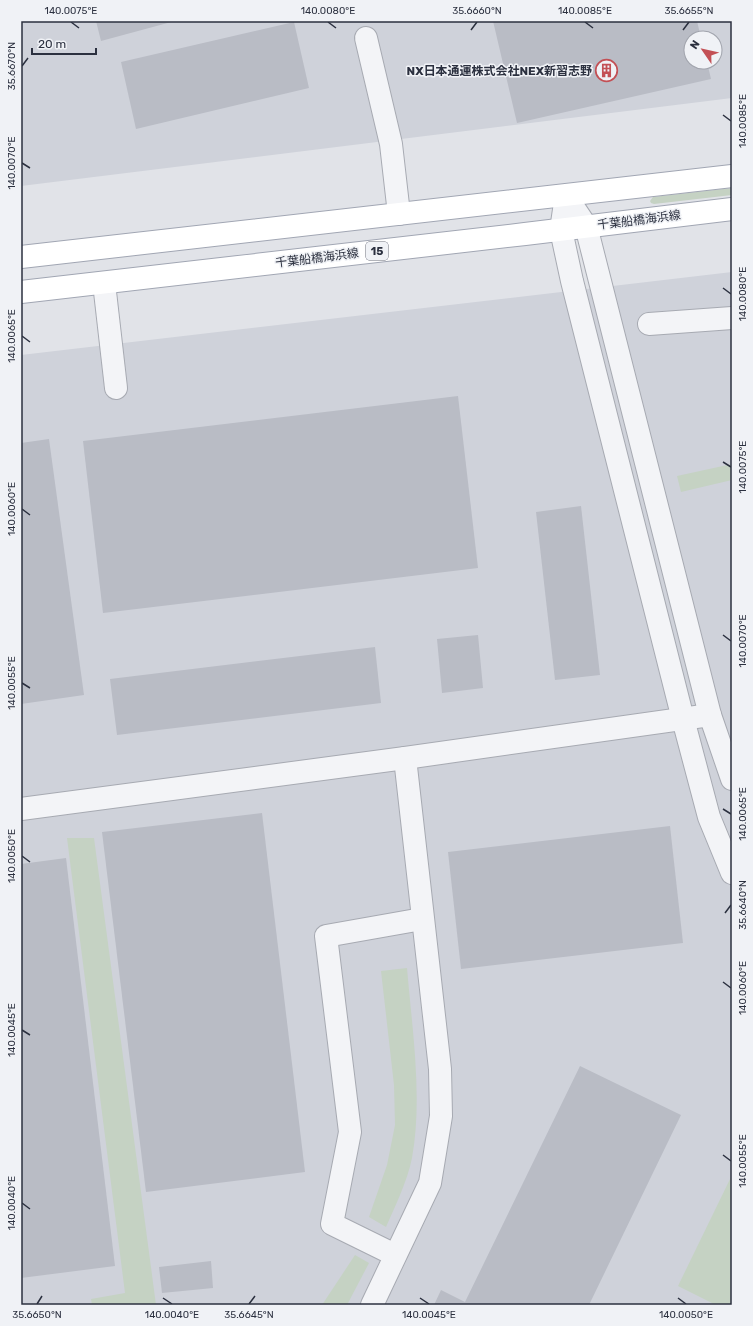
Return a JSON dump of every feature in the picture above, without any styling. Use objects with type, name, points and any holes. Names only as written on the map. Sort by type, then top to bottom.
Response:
[{"type":"main road","points":[[21,257],[732,176]]},
{"type":"main road","name":"千葉船橋海浜線","points":[[21,292],[732,209]]},
{"type":"street","points":[[366,38],[391,144],[400,214]]},
{"type":"street","points":[[566,196],[586,226],[710,715],[732,779]]},
{"type":"street","points":[[566,196],[561,230],[574,289],[709,817],[732,872]]},
{"type":"street","points":[[104,282],[116,388]]},
{"type":"street","points":[[649,324],[732,318]]},
{"type":"street","points":[[21,809],[405,758],[710,715]]},
{"type":"street","points":[[372,1305],[430,1183],[441,1116],[440,1069],[405,758]]},
{"type":"street","points":[[396,1255],[332,1224],[350,1132],[326,936],[422,919]]},
{"type":"shaded area","points":[[21,21],[732,21],[732,98],[21,186]]},
{"type":"shaded area","points":[[732,272],[732,1305],[21,1305],[21,355]]},
{"type":"green space","points":[[732,188],[732,195],[654,204],[650,201],[653,197]]},
{"type":"green space","points":[[732,464],[732,480],[681,492],[677,476]]},
{"type":"green space","points":[[67,838],[94,838],[156,1305],[92,1305],[91,1299],[125,1293]]},
{"type":"green space","points":[[407,968],[416,1063],[417,1111],[412,1158],[401,1193],[386,1227],[369,1217],[387,1165],[395,1125],[394,1085],[381,971]]},
{"type":"green space","points":[[732,1175],[732,1305],[716,1305],[678,1286]]},
{"type":"green space","points":[[355,1255],[369,1263],[347,1305],[322,1305]]},
{"type":"building","points":[[96,21],[175,21],[101,41]]},
{"type":"building","name":"NX日本通運株式会社NEX新習志野","points":[[493,21],[697,21],[699,30],[683,30],[683,70],[709,70],[711,79],[517,123]]},
{"type":"building","points":[[294,22],[309,88],[136,129],[121,62]]},
{"type":"building","points":[[458,396],[478,568],[103,613],[83,441]]},
{"type":"building","points":[[49,439],[84,695],[21,704],[21,443]]},
{"type":"building","points":[[581,506],[600,675],[555,680],[536,512]]},
{"type":"building","points":[[478,635],[483,688],[442,693],[437,639]]},
{"type":"building","points":[[375,647],[381,703],[117,735],[110,679]]},
{"type":"building","points":[[262,813],[305,1172],[146,1192],[102,832]]},
{"type":"building","points":[[670,826],[683,943],[461,969],[448,852]]},
{"type":"building","points":[[66,858],[115,1266],[21,1278],[21,864]]},
{"type":"building","points":[[580,1066],[681,1115],[589,1305],[434,1305],[441,1290],[465,1302]]},
{"type":"building","points":[[211,1261],[213,1288],[162,1293],[159,1267]]},
{"type":"place","name":"NX日本通運株式会社NEX新習志野","points":[[607,71]]}]
